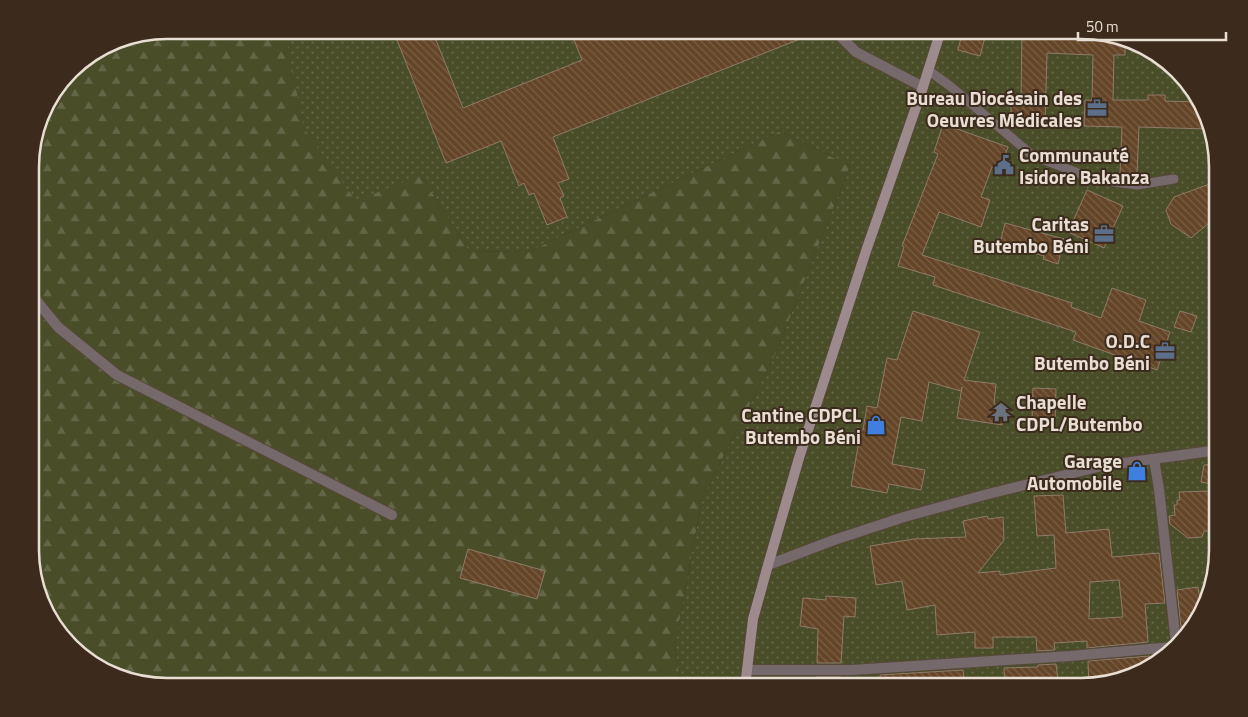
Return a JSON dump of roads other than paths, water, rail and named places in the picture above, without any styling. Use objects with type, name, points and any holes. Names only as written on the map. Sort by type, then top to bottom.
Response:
[{"type":"street","points":[[843,39],[856,52],[923,87]]},
{"type":"street","points":[[746,678],[754,619],[799,458],[866,251],[938,39]]},
{"type":"street","points":[[39,304],[58,327],[117,374],[392,515]]},
{"type":"street","points":[[768,565],[834,540],[904,518],[1102,466],[1209,451]]},
{"type":"street","points":[[1154,459],[1175,638]]},
{"type":"street","points":[[747,670],[852,670],[1060,657],[1165,648]]},
{"type":"lane","points":[[928,70],[950,86],[1032,155],[1093,180],[1137,185],[1174,179]]},
{"type":"place","name":"Bureau Diocésain des Oeuvres Médicales","points":[[1097,108]]},
{"type":"place","name":"Communauté Isidore Bakanza","points":[[1004,165]]},
{"type":"place","name":"Caritas Butembo Béni","points":[[1104,234]]},
{"type":"place","name":"O.D.C Butembo Béni","points":[[1165,351]]},
{"type":"place","name":"Chapelle CDPL/Butembo","points":[[1001,412]]},
{"type":"place","name":"Cantine CDPCL Butembo Béni","points":[[876,425]]},
{"type":"place","name":"Garage Automobile","points":[[1137,471]]}]
